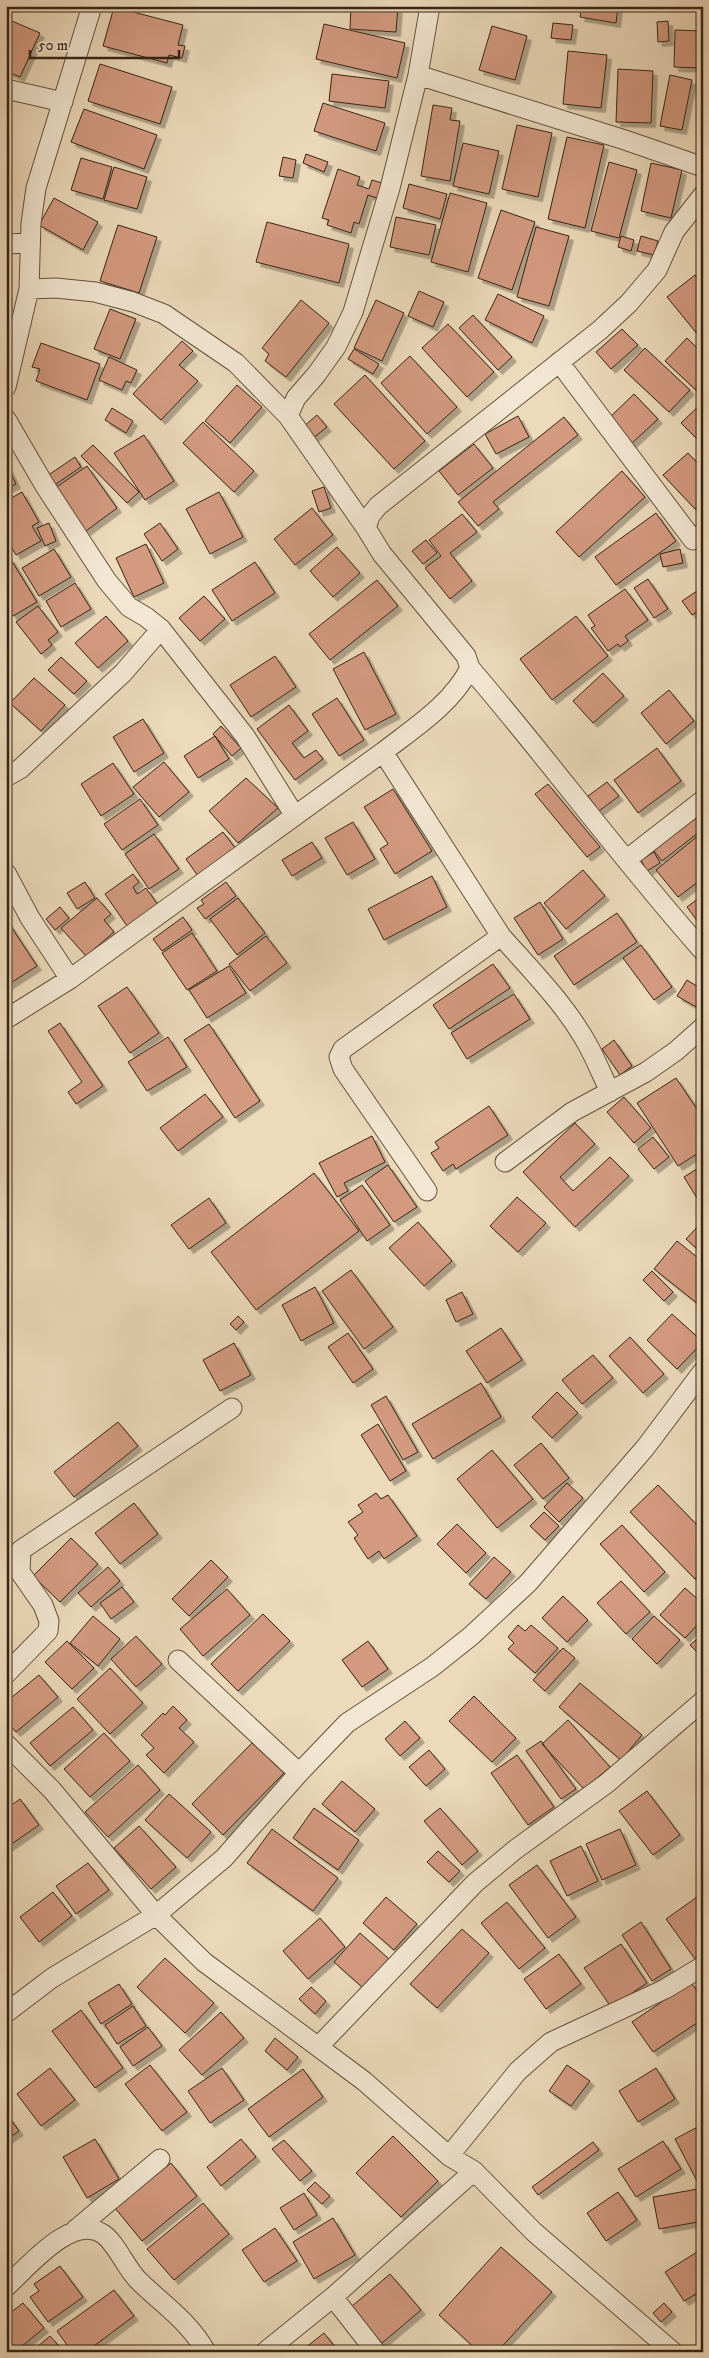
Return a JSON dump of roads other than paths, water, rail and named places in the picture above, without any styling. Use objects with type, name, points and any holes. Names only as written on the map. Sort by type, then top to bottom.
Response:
[{"type":"street","points":[[6,387],[29,289],[30,243],[36,188],[92,6]]},
{"type":"street","points":[[288,416],[296,398],[316,375],[336,347],[353,312],[390,188],[418,75],[430,6]]},
{"type":"street","points":[[418,75],[625,140],[703,167]]},
{"type":"street","points":[[6,89],[63,102]]},
{"type":"street","points":[[366,528],[370,516],[378,506],[559,362],[629,303],[657,270],[674,232],[703,195]]},
{"type":"street","points":[[6,244],[30,243]]},
{"type":"street","points":[[29,289],[56,288],[95,292],[133,302],[164,314],[236,363],[288,416],[382,554],[456,642],[470,668],[519,725],[626,860],[703,951]]},
{"type":"street","points":[[559,362],[646,480],[700,541]]},
{"type":"street","points":[[6,419],[45,486],[107,581],[129,607],[161,629],[245,736],[295,816]]},
{"type":"street","points":[[6,777],[20,769],[123,673],[161,629]]},
{"type":"street","points":[[6,1019],[70,979],[424,721],[455,692],[470,668]]},
{"type":"street","points":[[383,752],[501,936],[546,987],[590,1048],[610,1092]]},
{"type":"street","points":[[626,860],[703,800]]},
{"type":"street","points":[[6,873],[30,918],[70,979]]},
{"type":"street","points":[[427,1191],[342,1069],[339,1063],[340,1052],[501,936]]},
{"type":"street","points":[[505,1162],[572,1112],[646,1072],[676,1051],[703,1028]]},
{"type":"street","points":[[6,2013],[52,1978],[156,1915],[224,1858],[299,1773],[347,1723],[432,1667],[471,1636],[528,1583],[645,1448],[703,1371]]},
{"type":"street","points":[[6,1674],[48,1631],[50,1621],[43,1605],[20,1572],[18,1564],[21,1550],[232,1408]]},
{"type":"street","points":[[178,1660],[299,1773]]},
{"type":"street","points":[[318,2047],[475,1883],[516,1849],[606,1784],[703,1701]]},
{"type":"street","points":[[6,1744],[52,1790],[156,1915],[204,1962],[364,2081],[449,2156],[474,2171],[534,2232],[673,2352]]},
{"type":"street","points":[[449,2156],[518,2071],[551,2042],[666,1989],[703,1966]]},
{"type":"street","points":[[6,2287],[44,2250],[75,2230],[160,2159]]},
{"type":"street","points":[[265,2352],[333,2297],[474,2171]]},
{"type":"street","points":[[75,2230],[91,2228],[104,2235],[137,2278],[196,2333],[206,2352]]},
{"type":"street","points":[[333,2297],[376,2352]]}]
